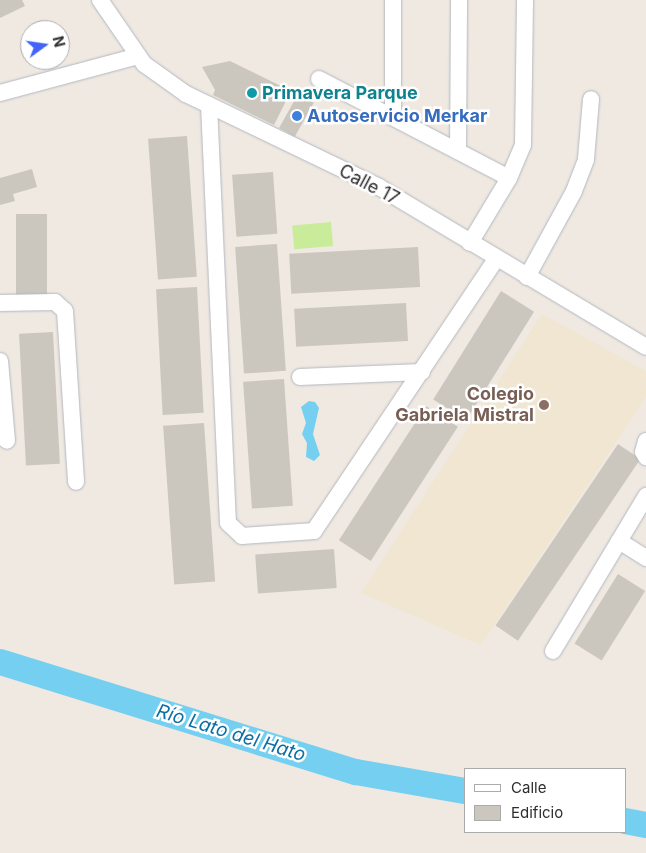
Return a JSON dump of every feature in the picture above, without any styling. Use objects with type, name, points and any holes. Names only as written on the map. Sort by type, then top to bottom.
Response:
[{"type":"street","points":[[393,0],[393,117]]},
{"type":"street","points":[[458,151],[459,0]]},
{"type":"street","points":[[470,243],[509,178],[523,145],[525,0]]},
{"type":"street","name":"Calle 17","points":[[103,6],[138,56],[186,94],[379,187],[496,259],[646,346]]},
{"type":"street","points":[[0,93],[138,56]]},
{"type":"street","points":[[319,79],[509,178]]},
{"type":"street","points":[[527,277],[574,191],[586,159],[592,99]]},
{"type":"street","points":[[209,105],[228,523],[234,531],[242,536],[314,531],[496,259]]},
{"type":"street","points":[[0,303],[55,302],[65,311],[76,482]]},
{"type":"street","points":[[0,361],[7,441]]},
{"type":"street","points":[[300,377],[422,372]]},
{"type":"street","points":[[646,441],[643,452],[646,457]]},
{"type":"street","points":[[553,651],[646,496]]},
{"type":"street","points":[[619,541],[646,558]]},
{"type":"shaded area","points":[[542,314],[646,371],[646,397],[481,645],[361,593]]},
{"type":"green space","points":[[331,222],[333,246],[294,249],[292,225]]},
{"type":"water","points":[[309,401],[315,402],[319,408],[313,434],[320,455],[314,461],[306,457],[307,443],[302,434],[306,423],[301,407]]},
{"type":"building","points":[[0,0],[22,0],[25,6],[0,18]]},
{"type":"building","name":"Primavera Parque","points":[[230,61],[291,91],[274,125],[213,95],[215,90],[202,67]]},
{"type":"building","name":"Autoservicio Merkar","points":[[298,94],[314,103],[295,137],[279,128]]},
{"type":"building","points":[[187,136],[197,277],[158,279],[148,139]]},
{"type":"building","points":[[32,169],[37,187],[13,194],[15,201],[0,205],[0,178]]},
{"type":"building","points":[[273,172],[277,234],[236,237],[232,175]]},
{"type":"building","points":[[16,214],[47,214],[47,296],[16,296]]},
{"type":"building","points":[[277,244],[286,371],[244,374],[235,247]]},
{"type":"building","points":[[418,247],[420,287],[291,294],[289,254]]},
{"type":"building","points":[[197,287],[204,413],[163,415],[156,289]]},
{"type":"building","points":[[501,291],[534,312],[466,420],[433,400]]},
{"type":"building","points":[[406,303],[408,341],[296,347],[294,309]]},
{"type":"building","points":[[53,332],[60,464],[26,466],[19,334]]},
{"type":"building","points":[[284,379],[293,506],[252,509],[243,382]]},
{"type":"building","points":[[426,406],[458,427],[371,561],[339,540]]},
{"type":"building","points":[[204,423],[215,582],[174,584],[163,426]]},
{"type":"building","points":[[618,444],[640,459],[518,641],[496,626]]},
{"type":"building","points":[[334,549],[337,588],[258,593],[255,555]]},
{"type":"building","points":[[618,574],[645,591],[602,660],[575,644]]},
{"type":"waterway","name":"Río Lato del Hato","points":[[0,662],[356,772],[463,791]]},
{"type":"waterway","name":"Río Lato del Hato","points":[[626,821],[646,825]]},
{"type":"place","name":"Primavera Parque","points":[[252,93]]},
{"type":"place","name":"Autoservicio Merkar","points":[[297,116]]},
{"type":"place","name":"Colegio Gabriela Mistral","points":[[544,405]]}]
